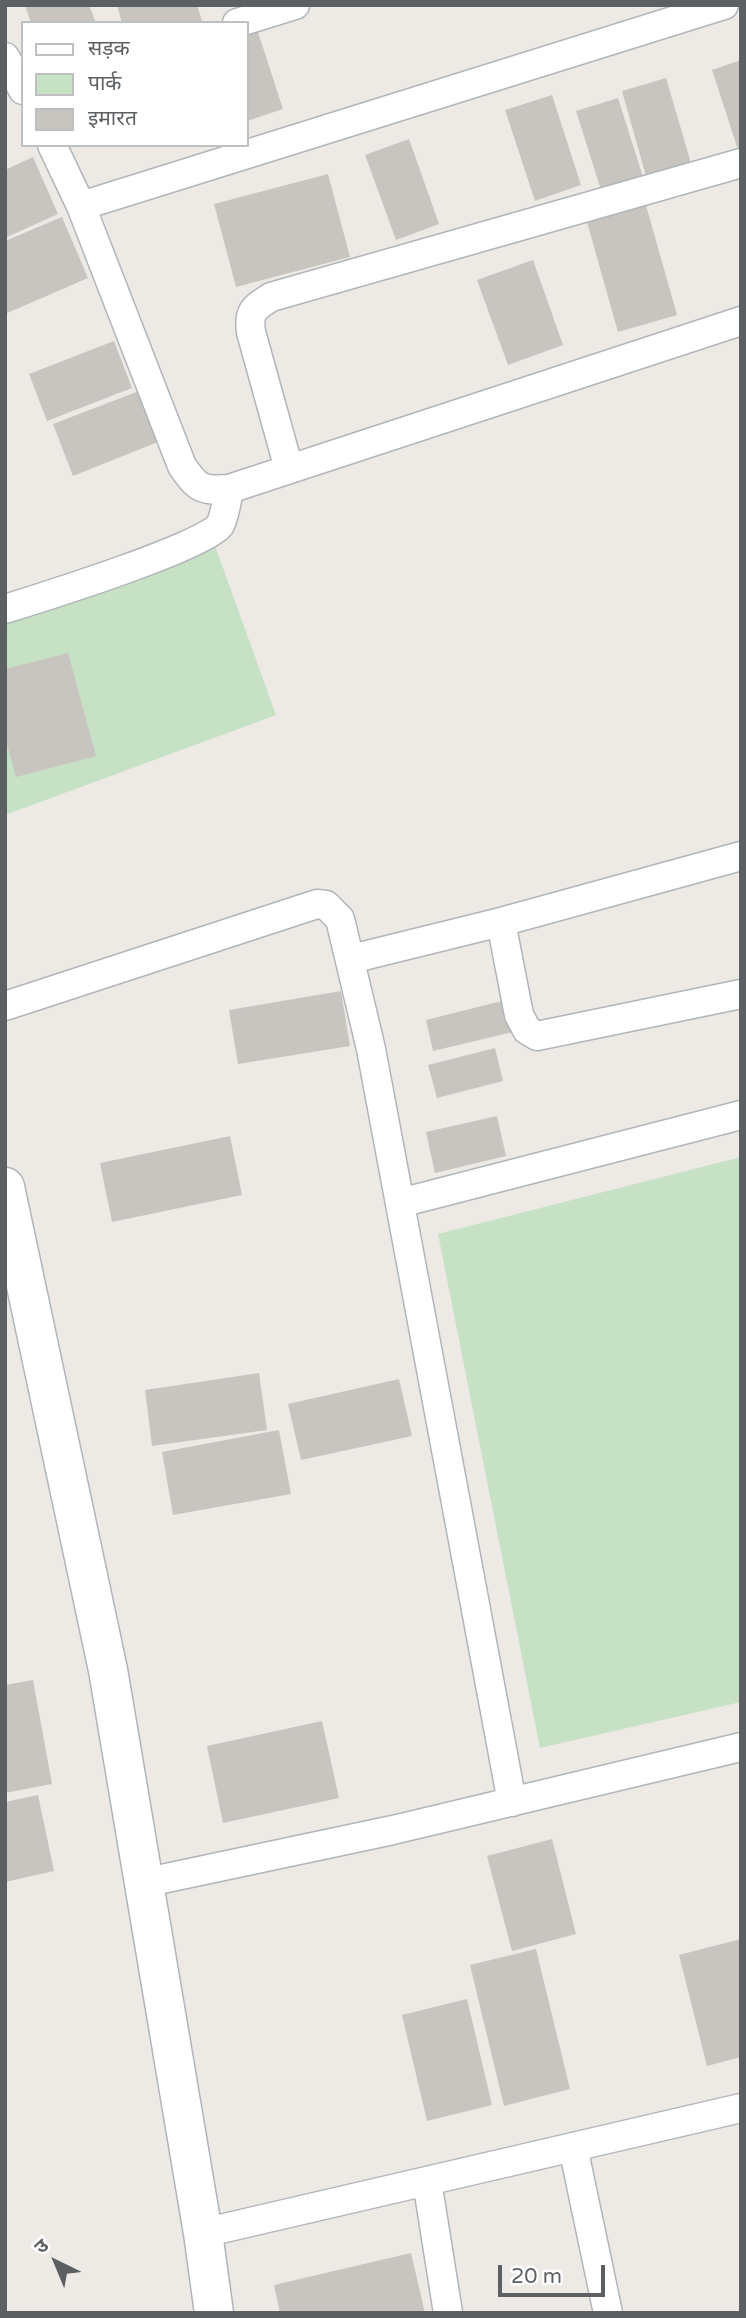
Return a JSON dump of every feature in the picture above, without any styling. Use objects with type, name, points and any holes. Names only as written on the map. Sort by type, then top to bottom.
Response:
[{"type":"street","points":[[243,21],[295,5]]},
{"type":"street","points":[[81,206],[724,5]]},
{"type":"street","points":[[5,57],[21,87]]},
{"type":"street","points":[[53,147],[81,206],[182,466],[195,484],[208,490],[229,489],[741,321]]},
{"type":"street","points":[[289,469],[251,332],[249,318],[256,306],[271,297],[741,163]]},
{"type":"street","points":[[5,609],[124,569],[202,538],[220,525],[229,489]]},
{"type":"street","points":[[351,959],[501,922],[741,856]]},
{"type":"street","points":[[5,1006],[317,904],[326,905],[340,919],[371,1049],[512,1802]]},
{"type":"street","points":[[501,922],[519,1015],[527,1030],[537,1036],[741,994]]},
{"type":"street","points":[[400,1203],[741,1115]]},
{"type":"street","points":[[5,1187],[108,1670],[203,2233],[214,2313]]},
{"type":"street","points":[[143,1883],[393,1830],[741,1747]]},
{"type":"street","points":[[203,2233],[741,2108]]},
{"type":"street","points":[[573,2147],[608,2313]]},
{"type":"street","points":[[427,2181],[448,2313]]},
{"type":"green space","points":[[214,543],[276,715],[5,815],[5,619]]},
{"type":"green space","points":[[741,1157],[741,1702],[540,1748],[438,1234]]},
{"type":"building","points":[[25,5],[89,5],[95,21],[30,21]]},
{"type":"building","points":[[117,5],[197,5],[202,21],[121,21]]},
{"type":"building","points":[[254,20],[283,109],[248,121],[248,22]]},
{"type":"building","points":[[741,60],[741,156],[740,156],[712,70]]},
{"type":"building","points":[[666,78],[691,163],[646,176],[622,91]]},
{"type":"building","points":[[552,95],[581,185],[535,201],[505,110]]},
{"type":"building","points":[[618,98],[643,177],[601,190],[576,111]]},
{"type":"building","points":[[409,139],[439,224],[396,240],[365,155]]},
{"type":"building","points":[[33,157],[58,214],[5,238],[5,170]]},
{"type":"building","points":[[328,174],[350,257],[236,287],[214,204]]},
{"type":"building","points":[[644,198],[677,315],[618,332],[585,215]]},
{"type":"building","points":[[62,217],[88,278],[5,314],[5,241]]},
{"type":"building","points":[[533,260],[563,345],[508,365],[477,280]]},
{"type":"building","points":[[114,341],[132,388],[47,421],[29,374]]},
{"type":"building","points":[[139,391],[158,442],[73,476],[53,424]]},
{"type":"building","points":[[68,653],[96,756],[16,777],[5,737],[5,669]]},
{"type":"building","points":[[341,991],[350,1046],[238,1064],[229,1010]]},
{"type":"building","points":[[506,1000],[513,1032],[433,1051],[426,1020]]},
{"type":"building","points":[[495,1048],[503,1081],[437,1098],[428,1065]]},
{"type":"building","points":[[497,1116],[506,1156],[435,1173],[426,1132]]},
{"type":"building","points":[[230,1136],[242,1195],[112,1222],[100,1163]]},
{"type":"building","points":[[259,1373],[267,1430],[152,1446],[145,1390]]},
{"type":"building","points":[[399,1379],[412,1436],[301,1460],[288,1404]]},
{"type":"building","points":[[279,1430],[291,1494],[173,1515],[162,1452]]},
{"type":"building","points":[[33,1680],[52,1784],[5,1793],[5,1685]]},
{"type":"building","points":[[322,1721],[339,1798],[223,1823],[207,1746]]},
{"type":"building","points":[[38,1795],[54,1871],[5,1882],[5,1802]]},
{"type":"building","points":[[552,1839],[576,1934],[512,1951],[487,1856]]},
{"type":"building","points":[[741,1939],[741,2057],[707,2066],[679,1955]]},
{"type":"building","points":[[536,1949],[570,2089],[504,2106],[470,1965]]},
{"type":"building","points":[[467,1999],[492,2105],[427,2121],[402,2015]]},
{"type":"building","points":[[411,2253],[425,2313],[280,2313],[274,2285]]}]
